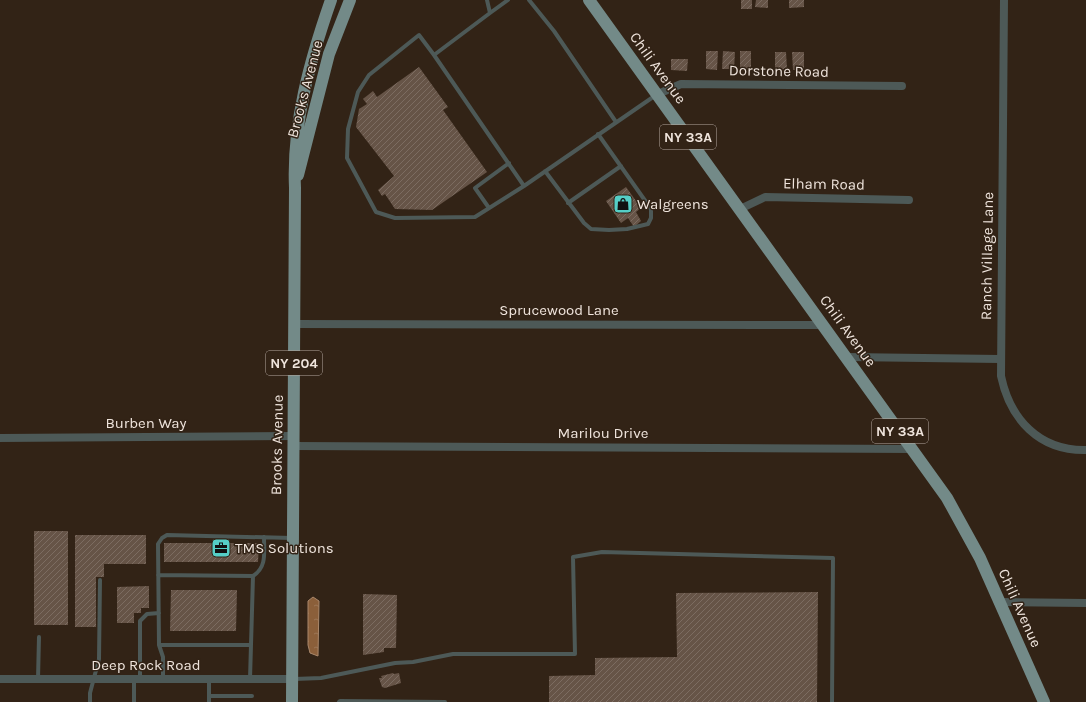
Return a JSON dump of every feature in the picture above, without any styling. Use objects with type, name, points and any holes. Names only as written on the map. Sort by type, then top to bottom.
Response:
[{"type":"main road","name":"Brooks Avenue","points":[[292,702],[294,162],[299,117],[314,51],[331,0]]},
{"type":"main road","name":"Brooks Avenue","points":[[295,188],[329,54],[350,0]]},
{"type":"main road","name":"Chili Avenue","points":[[589,0],[947,498],[966,530],[1000,602],[1044,702]]},
{"type":"street","name":"Ranch Village Lane","points":[[1004,0],[1000,359],[1004,390],[1014,412],[1026,428],[1043,440],[1061,448],[1086,450]]},
{"type":"street","name":"Dorstone Road","points":[[658,94],[680,84],[902,86]]},
{"type":"street","name":"Elham Road","points":[[740,209],[765,197],[909,200]]},
{"type":"street","name":"Sprucewood Lane","points":[[294,324],[824,325]]},
{"type":"street","points":[[847,357],[1000,359]]},
{"type":"street","name":"Burben Way","points":[[0,438],[293,441]]},
{"type":"street","name":"Marilou Drive","points":[[293,441],[913,449]]},
{"type":"street","points":[[1000,602],[1086,603]]},
{"type":"street","name":"Deep Rock Road","points":[[0,679],[292,680]]},
{"type":"lane","points":[[487,0],[490,13]]},
{"type":"lane","points":[[434,55],[508,0]]},
{"type":"lane","points":[[529,0],[554,31],[616,122]]},
{"type":"lane","points":[[524,186],[419,35],[369,75],[358,92],[348,129],[347,158],[376,212],[395,218],[475,217],[524,186],[658,94]]},
{"type":"lane","points":[[545,171],[568,203],[584,223],[591,229],[627,229],[648,224],[651,218],[650,209],[598,134]]},
{"type":"lane","points":[[489,208],[475,188],[509,163]]},
{"type":"lane","points":[[568,203],[621,166]]},
{"type":"lane","points":[[163,679],[163,657],[159,645],[158,613],[158,544],[162,538],[167,535],[292,538]]},
{"type":"lane","points":[[158,575],[253,576],[259,572],[263,566],[264,537]]},
{"type":"lane","points":[[292,680],[321,678],[395,663],[413,662],[453,654],[575,654],[573,557],[602,552],[833,558],[832,702]]},
{"type":"lane","points":[[250,679],[253,576]]},
{"type":"lane","points":[[90,702],[90,693],[99,659],[100,580]]},
{"type":"lane","points":[[134,702],[137,679],[140,621],[147,614],[158,613]]},
{"type":"lane","points":[[38,679],[39,637]]},
{"type":"lane","points":[[159,645],[251,645]]},
{"type":"lane","points":[[209,679],[209,702]]},
{"type":"lane","points":[[209,696],[252,696]]},
{"type":"lane","points":[[340,702],[340,700],[445,702]]},
{"type":"water","points":[[313,597],[319,601],[318,656],[310,653],[308,645],[308,601]]},
{"type":"building","points":[[741,0],[752,0],[752,9],[741,9]]},
{"type":"building","points":[[756,0],[768,0],[768,8],[755,7]]},
{"type":"building","points":[[789,0],[804,0],[804,7],[789,8]]},
{"type":"building","points":[[706,51],[718,51],[717,70],[706,69]]},
{"type":"building","points":[[723,51],[735,52],[734,69],[722,69]]},
{"type":"building","points":[[740,51],[751,51],[751,69],[740,69]]},
{"type":"building","points":[[775,52],[786,52],[787,69],[775,70]]},
{"type":"building","points":[[792,52],[804,52],[804,69],[793,70]]},
{"type":"building","points":[[671,59],[688,59],[687,71],[671,70]]},
{"type":"building","points":[[419,67],[448,107],[443,110],[487,172],[432,210],[395,209],[385,194],[382,196],[378,190],[394,176],[356,127],[359,109],[367,104],[363,99],[373,91],[377,97]]},
{"type":"building","name":"Walgreens","points":[[626,187],[641,208],[636,212],[641,221],[634,227],[628,218],[621,223],[606,201]]},
{"type":"building","points":[[34,531],[68,531],[68,625],[34,625]]},
{"type":"building","points":[[75,535],[146,535],[146,564],[104,564],[104,577],[96,577],[96,627],[75,627]]},
{"type":"building","points":[[164,543],[259,543],[258,562],[164,562]]},
{"type":"building","points":[[149,586],[149,608],[141,608],[141,613],[134,613],[134,623],[117,623],[117,587]]},
{"type":"building","points":[[171,590],[237,590],[236,631],[170,631]]},
{"type":"building","points":[[818,592],[817,702],[549,702],[549,676],[595,675],[595,658],[677,657],[676,593]]},
{"type":"building","points":[[363,594],[397,595],[396,648],[384,648],[384,652],[363,655]]},
{"type":"building","points":[[399,673],[401,683],[385,688],[382,687],[379,678],[382,678],[381,676]]},
{"type":"place","name":"Walgreens","points":[[623,204]]},
{"type":"place","name":"TMS Solutions","points":[[221,548]]}]
